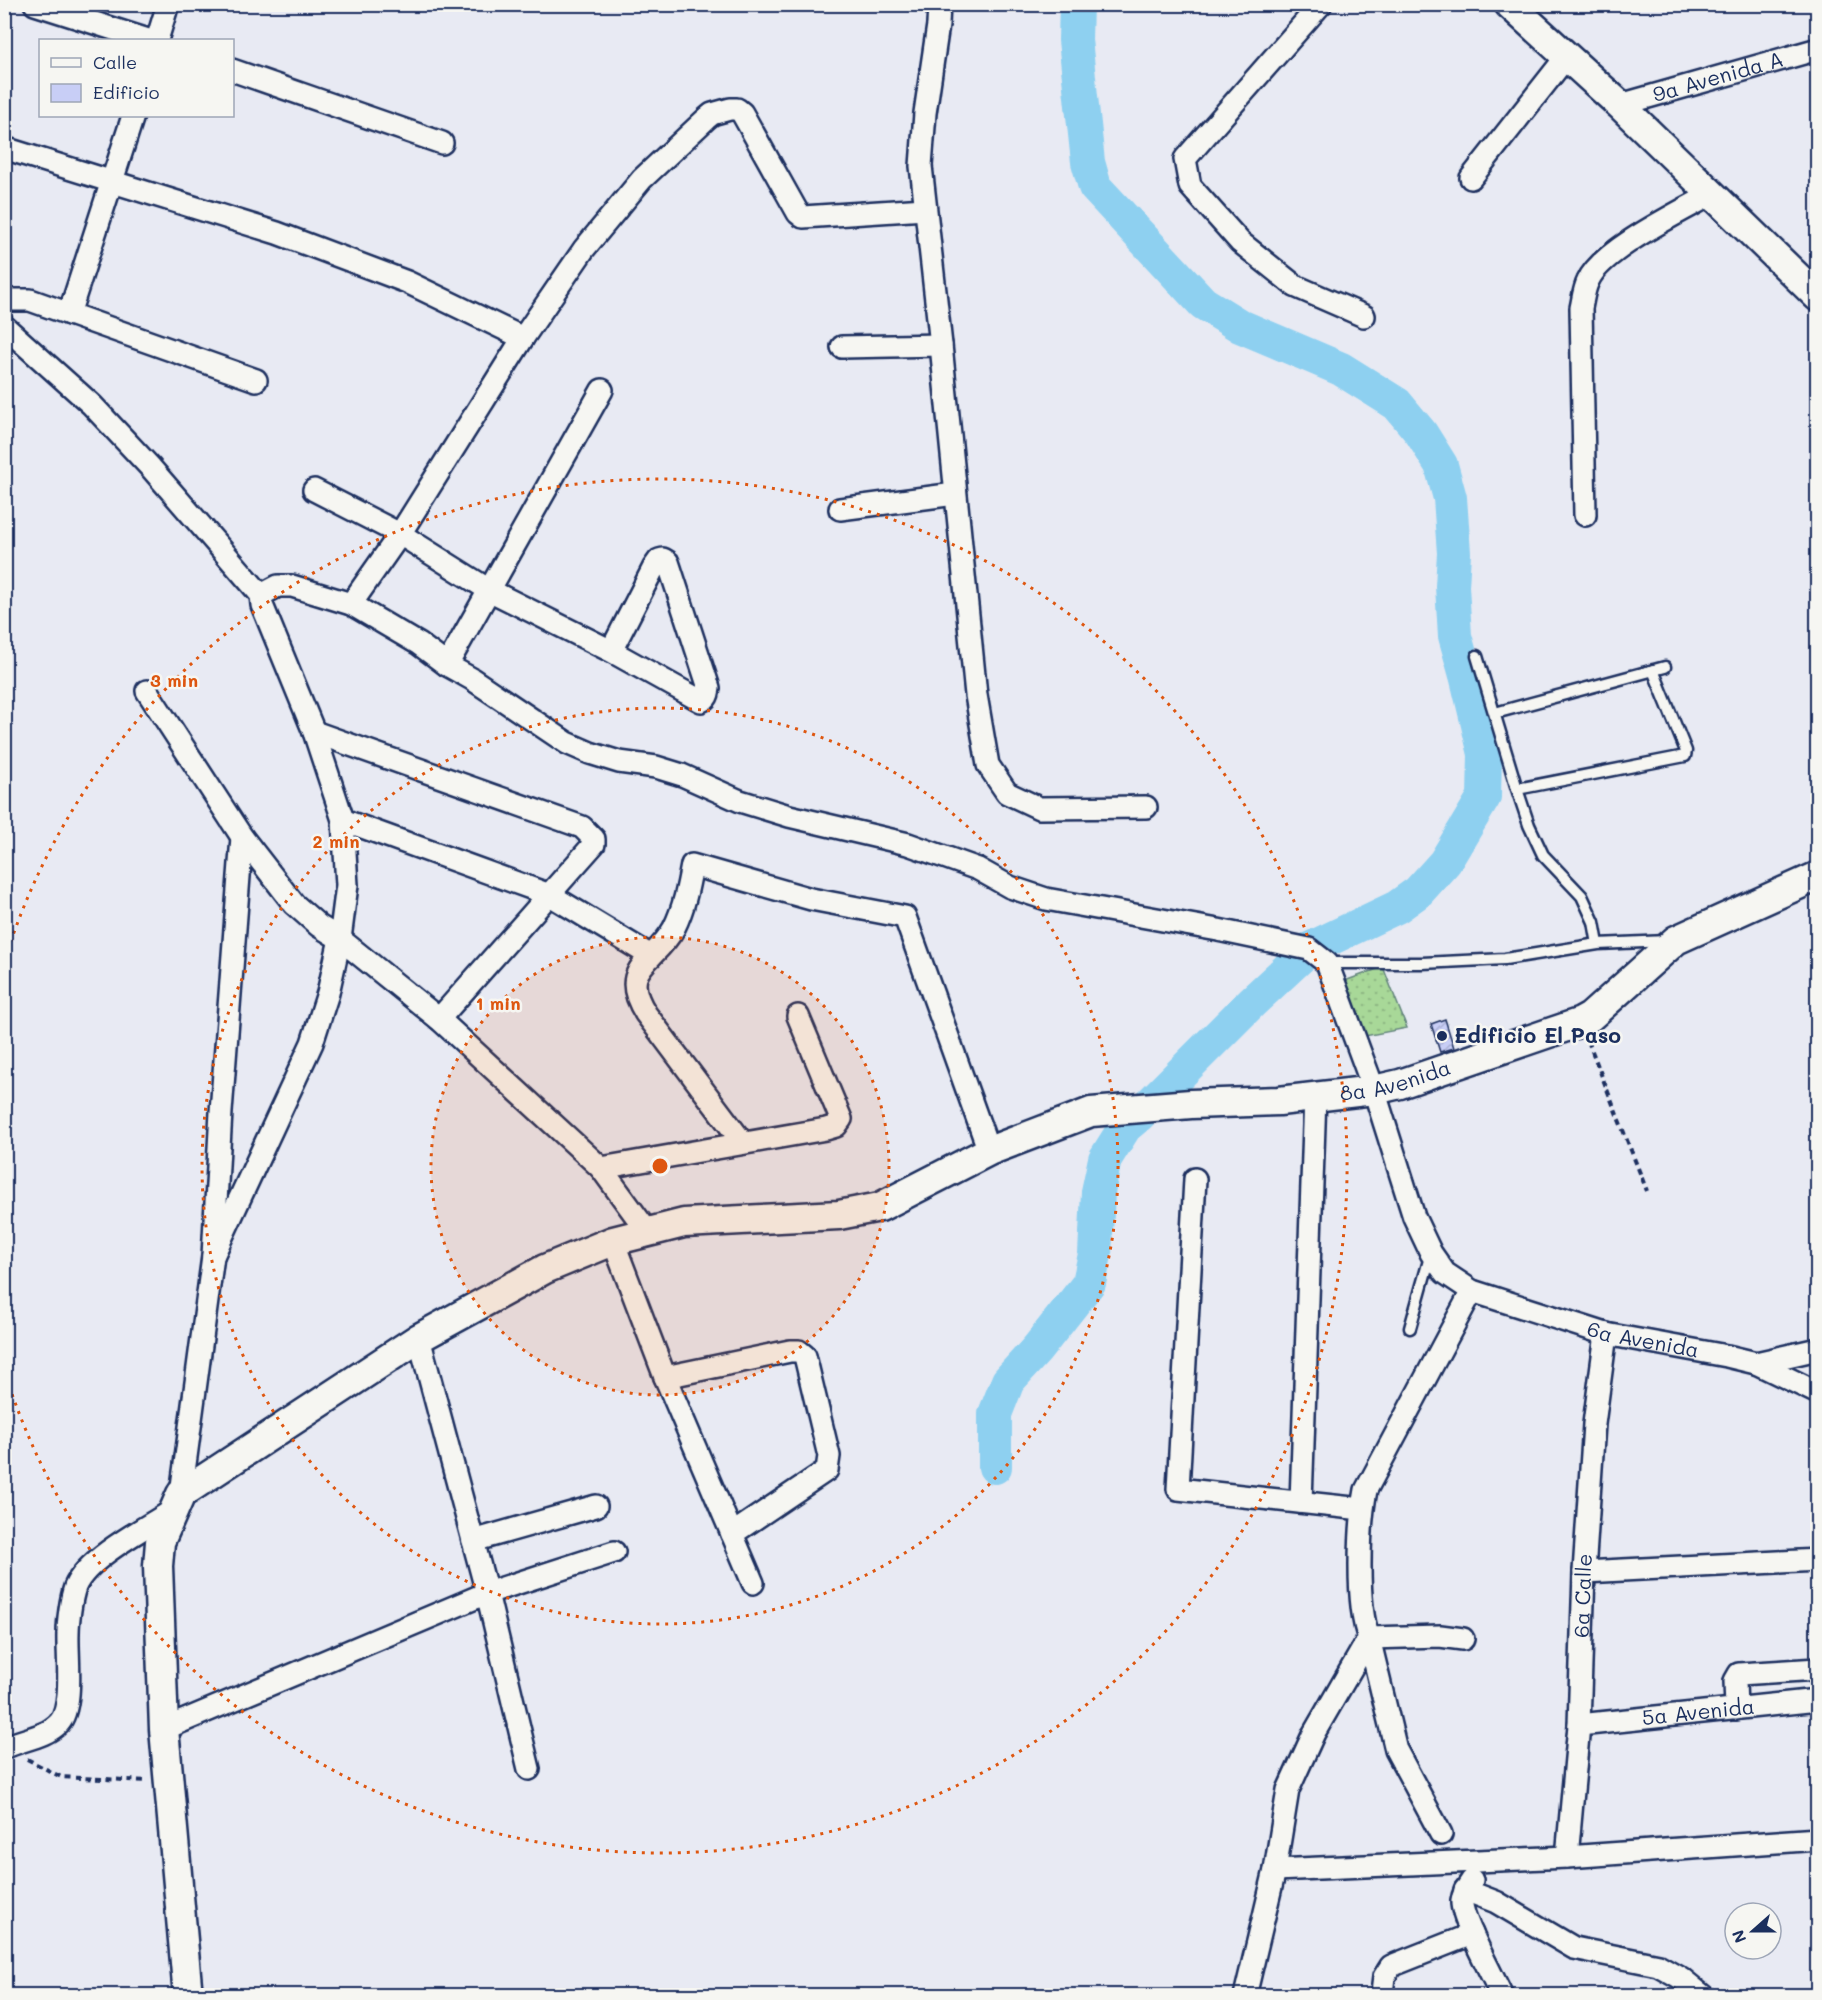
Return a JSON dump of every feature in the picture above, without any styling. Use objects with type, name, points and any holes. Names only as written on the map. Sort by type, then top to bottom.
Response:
[{"type":"street","points":[[35,4],[145,39]]},
{"type":"street","points":[[157,39],[168,4]]},
{"type":"street","points":[[939,4],[921,166],[976,694],[988,765],[1007,793],[1039,808],[1146,807]]},
{"type":"street","points":[[1322,4],[1185,159],[1190,186],[1240,242],[1295,286],[1364,316]]},
{"type":"street","points":[[1509,4],[1620,105],[1818,297]]},
{"type":"street","name":"9a Avenida A","points":[[1620,105],[1818,49]]},
{"type":"street","points":[[1471,178],[1567,56]]},
{"type":"street","points":[[234,71],[442,143]]},
{"type":"street","points":[[351,604],[400,534],[523,338],[584,249],[642,179],[705,119],[720,111],[730,109],[742,113],[798,213],[803,217],[925,209]]},
{"type":"street","points":[[69,314],[133,117]]},
{"type":"street","points":[[4,148],[277,233],[407,282],[523,338]]},
{"type":"street","points":[[1585,515],[1581,308],[1588,280],[1610,255],[1626,243],[1712,194]]},
{"type":"street","points":[[4,300],[30,300],[256,380]]},
{"type":"street","points":[[4,326],[92,405],[151,468],[261,595],[262,605],[314,732],[343,820],[346,885],[340,939],[328,993],[312,1043],[213,1257]]},
{"type":"street","points":[[843,347],[941,345]]},
{"type":"street","points":[[447,665],[602,390]]},
{"type":"street","points":[[314,490],[400,534],[489,590],[611,651],[701,701],[708,694],[709,688],[670,568],[668,562],[663,559],[659,560],[654,567],[611,651]]},
{"type":"street","points":[[840,509],[955,494]]},
{"type":"street","points":[[261,595],[278,586],[292,586],[351,604],[419,644],[447,665],[472,679],[567,743],[590,753],[619,762],[682,775],[740,801],[789,816],[908,844],[978,869],[1010,887],[1046,899],[1309,949],[1327,963]]},
{"type":"street","points":[[147,692],[242,837],[294,904],[439,1019],[602,1168],[648,1231]]},
{"type":"street","points":[[314,732],[582,827],[594,839],[594,844],[439,1019]]},
{"type":"street","points":[[343,820],[550,895],[651,956]]},
{"type":"street","points":[[188,1995],[164,1729],[158,1566],[160,1542],[177,1502],[213,1257],[221,1112],[242,837]]},
{"type":"street","points":[[743,1143],[640,1004],[635,991],[635,976],[641,964],[662,946],[674,928],[684,905],[692,865],[811,899],[905,917],[989,1151]]},
{"type":"street","name":"8a Avenida","points":[[177,1502],[419,1338],[546,1269],[613,1241],[684,1223],[838,1215],[880,1207],[989,1151],[1091,1112],[1279,1101],[1374,1090],[1400,1084],[1581,1022],[1590,1017],[1676,940],[1818,876]]},
{"type":"street","name":"6a Avenida","points":[[1327,963],[1374,1090],[1414,1217],[1431,1253],[1445,1273],[1472,1291],[1606,1334],[1756,1363],[1818,1349]]},
{"type":"street","points":[[602,1168],[836,1126],[841,1119],[798,1016]]},
{"type":"street","points":[[1301,1502],[1315,1096]]},
{"type":"street","points":[[1195,1179],[1178,1489],[1362,1509]]},
{"type":"street","points":[[613,1241],[666,1377],[753,1583]]},
{"type":"street","points":[[1441,1834],[1396,1750],[1369,1638],[1363,1623],[1362,1509],[1365,1490],[1472,1291]]},
{"type":"street","name":"6a Calle","points":[[1567,1857],[1579,1725],[1584,1572],[1594,1424],[1606,1334]]},
{"type":"street","points":[[419,1338],[487,1593],[529,1769]]},
{"type":"street","points":[[666,1377],[790,1351],[799,1351],[805,1356],[829,1456],[827,1470],[732,1534]]},
{"type":"street","points":[[1756,1363],[1818,1393]]},
{"type":"street","points":[[5,1748],[38,1736],[59,1723],[68,1705],[68,1630],[76,1586],[96,1559],[177,1502]]},
{"type":"street","points":[[473,1541],[596,1506]]},
{"type":"street","points":[[164,1729],[487,1593],[614,1552]]},
{"type":"street","points":[[1584,1572],[1818,1560]]},
{"type":"street","points":[[1369,1638],[1440,1636],[1463,1639]]},
{"type":"street","points":[[1245,1995],[1275,1870],[1288,1790],[1314,1733],[1369,1638]]},
{"type":"street","points":[[1736,1708],[1735,1681],[1739,1674],[1818,1669]]},
{"type":"street","name":"5a Avenida","points":[[1579,1725],[1818,1700]]},
{"type":"street","points":[[1275,1870],[1567,1857],[1818,1839]]},
{"type":"street","points":[[1477,1861],[1462,1904],[1472,1934],[1502,1995]]},
{"type":"street","points":[[1465,1890],[1496,1902],[1574,1948],[1658,1965],[1681,1978],[1703,1995]]},
{"type":"street","points":[[1382,1993],[1384,1977],[1390,1966],[1472,1934]]},
{"type":"lane","points":[[1476,656],[1529,825],[1543,855],[1582,896],[1594,922],[1598,944]]},
{"type":"lane","points":[[1495,713],[1665,667]]},
{"type":"lane","points":[[1517,789],[1684,756],[1686,750],[1653,670]]},
{"type":"lane","points":[[1327,963],[1422,963],[1505,959],[1598,944],[1676,940]]},
{"type":"lane","points":[[1410,1328],[1431,1253]]},
{"type":"path","points":[[1581,1022],[1647,1191]]},
{"type":"path","points":[[5,1748],[61,1777],[168,1782]]},
{"type":"green space","points":[[1383,967],[1407,1028],[1365,1036],[1342,982]]},
{"type":"building","name":"Edificio El Paso","points":[[1445,1019],[1454,1048],[1440,1052],[1431,1024]]},
{"type":"waterway","points":[[995,1467],[995,1414],[1008,1381],[1037,1349],[1089,1283],[1095,1254],[1098,1192],[1105,1159],[1125,1127],[1309,949],[1397,907],[1418,892],[1445,862],[1484,797],[1485,754],[1455,636],[1452,586],[1454,553],[1450,498],[1441,465],[1421,433],[1397,404],[1341,369],[1240,326],[1203,303],[1095,187],[1088,162],[1075,40],[1076,4]]},
{"type":"place","name":"Edificio El Paso","points":[[1442,1036]]}]
